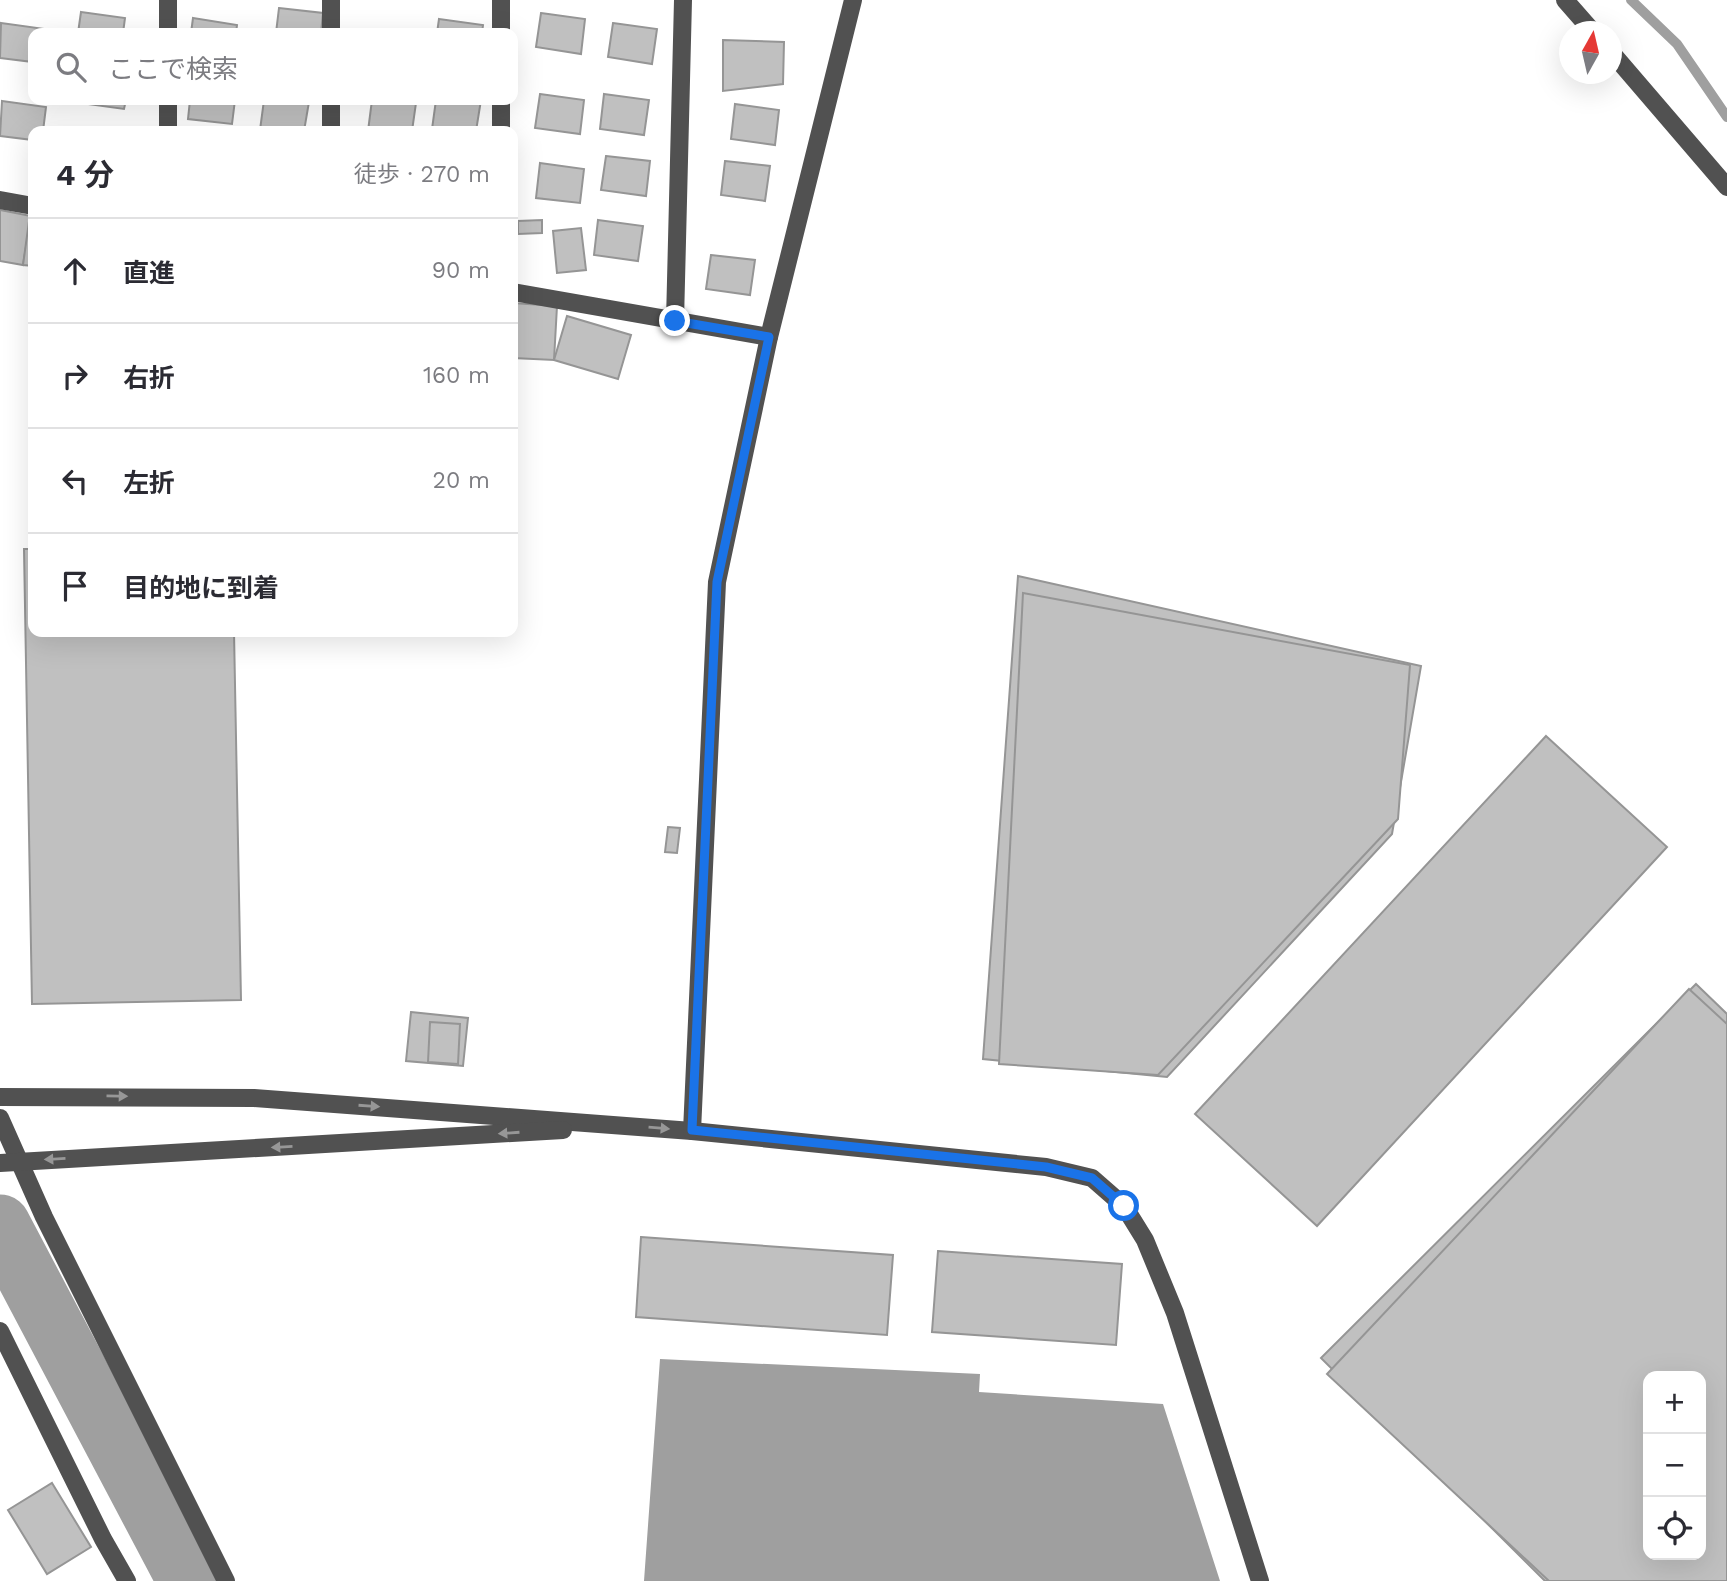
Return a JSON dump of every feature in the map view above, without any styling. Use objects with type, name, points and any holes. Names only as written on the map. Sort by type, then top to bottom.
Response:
[{"type":"street","points":[[167,0],[168,28]]},
{"type":"street","points":[[331,0],[331,28]]},
{"type":"street","points":[[501,0],[501,28]]},
{"type":"street","points":[[675,321],[683,0]]},
{"type":"street","points":[[692,1130],[717,582],[769,337],[853,0]]},
{"type":"street","points":[[1565,0],[1583,21]]},
{"type":"street","points":[[1622,65],[1727,187]]},
{"type":"street","points":[[168,105],[168,126]]},
{"type":"street","points":[[331,105],[331,126]]},
{"type":"street","points":[[501,105],[501,126]]},
{"type":"street","points":[[0,200],[28,205]]},
{"type":"street","points":[[518,293],[769,337]]},
{"type":"street","points":[[0,1097],[254,1098],[626,1125],[1046,1167],[1092,1178],[1124,1206],[1145,1240],[1175,1313],[1260,1581]]},
{"type":"street","points":[[0,1118],[44,1217],[226,1581]]},
{"type":"street","points":[[0,1163],[626,1125]]},
{"type":"street","points":[[0,1331],[103,1539],[127,1581]]},
{"type":"shaded area","points":[[660,1359],[980,1374],[979,1392],[1163,1404],[1220,1581],[644,1581]]},
{"type":"building","points":[[279,8],[323,13],[322,28],[277,28]]},
{"type":"building","points":[[81,12],[125,18],[124,28],[79,28]]},
{"type":"building","points":[[541,13],[585,19],[581,54],[536,47]]},
{"type":"building","points":[[193,18],[237,25],[237,28],[192,28]]},
{"type":"building","points":[[439,19],[483,25],[483,28],[438,28]]},
{"type":"building","points":[[1,23],[38,28],[28,28],[28,61],[0,58]]},
{"type":"building","points":[[613,23],[657,29],[652,64],[608,57]]},
{"type":"building","points":[[723,40],[784,42],[783,84],[723,91]]},
{"type":"building","points":[[540,94],[584,100],[580,134],[535,128]]},
{"type":"building","points":[[604,94],[649,100],[644,135],[600,129]]},
{"type":"building","points":[[2,101],[46,107],[44,126],[28,126],[28,139],[0,136]]},
{"type":"building","points":[[735,104],[779,110],[775,145],[731,139]]},
{"type":"building","points":[[95,105],[125,105],[124,109]]},
{"type":"building","points":[[189,105],[234,105],[232,124],[188,119]]},
{"type":"building","points":[[263,105],[308,105],[305,126],[261,126]]},
{"type":"building","points":[[371,105],[416,105],[413,126],[369,126]]},
{"type":"building","points":[[435,105],[480,105],[477,126],[432,126]]},
{"type":"building","points":[[606,156],[650,161],[646,196],[601,190]]},
{"type":"building","points":[[725,161],[770,166],[765,201],[721,195]]},
{"type":"building","points":[[540,163],[584,169],[580,203],[536,198]]},
{"type":"building","points":[[0,210],[28,215],[23,265],[0,261]]},
{"type":"building","points":[[542,220],[542,233],[518,234],[518,221]]},
{"type":"building","points":[[598,220],[643,226],[638,261],[594,255]]},
{"type":"building","points":[[581,228],[586,270],[557,273],[553,231]]},
{"type":"building","points":[[28,229],[28,266],[23,265]]},
{"type":"building","points":[[711,255],[755,260],[750,295],[706,289]]},
{"type":"building","points":[[518,303],[557,306],[554,360],[518,358]]},
{"type":"building","points":[[567,316],[631,335],[618,379],[554,360]]},
{"type":"building","points":[[24,549],[28,549],[28,637],[234,637],[241,1000],[32,1004]]},
{"type":"building","points":[[1018,576],[1421,666],[1392,834],[1167,1077],[983,1059]]},
{"type":"building","points":[[1023,593],[1410,665],[1398,819],[1158,1075],[999,1064]]},
{"type":"building","points":[[1546,736],[1667,847],[1317,1226],[1195,1114]]},
{"type":"building","points":[[668,827],[680,828],[677,853],[665,852]]},
{"type":"building","points":[[1696,984],[1727,1014],[1727,1581],[1545,1581],[1321,1358]]},
{"type":"building","points":[[1689,989],[1727,1024],[1727,1581],[1549,1581],[1327,1374]]},
{"type":"building","points":[[411,1012],[468,1018],[463,1066],[406,1061]]},
{"type":"building","points":[[430,1022],[460,1024],[458,1064],[428,1062]]},
{"type":"building","points":[[641,1237],[893,1255],[887,1335],[636,1317]]},
{"type":"building","points":[[938,1251],[1122,1264],[1116,1345],[932,1332]]},
{"type":"building","points":[[52,1483],[91,1547],[47,1574],[8,1510]]},
{"type":"waterway","points":[[1631,0],[1677,44],[1727,117]]},
{"type":"waterway","points":[[0,1225],[188,1581]]},
{"type":"route","points":[[675,321],[769,337],[717,582],[692,1130],[1046,1167],[1092,1178],[1124,1206]]}]
